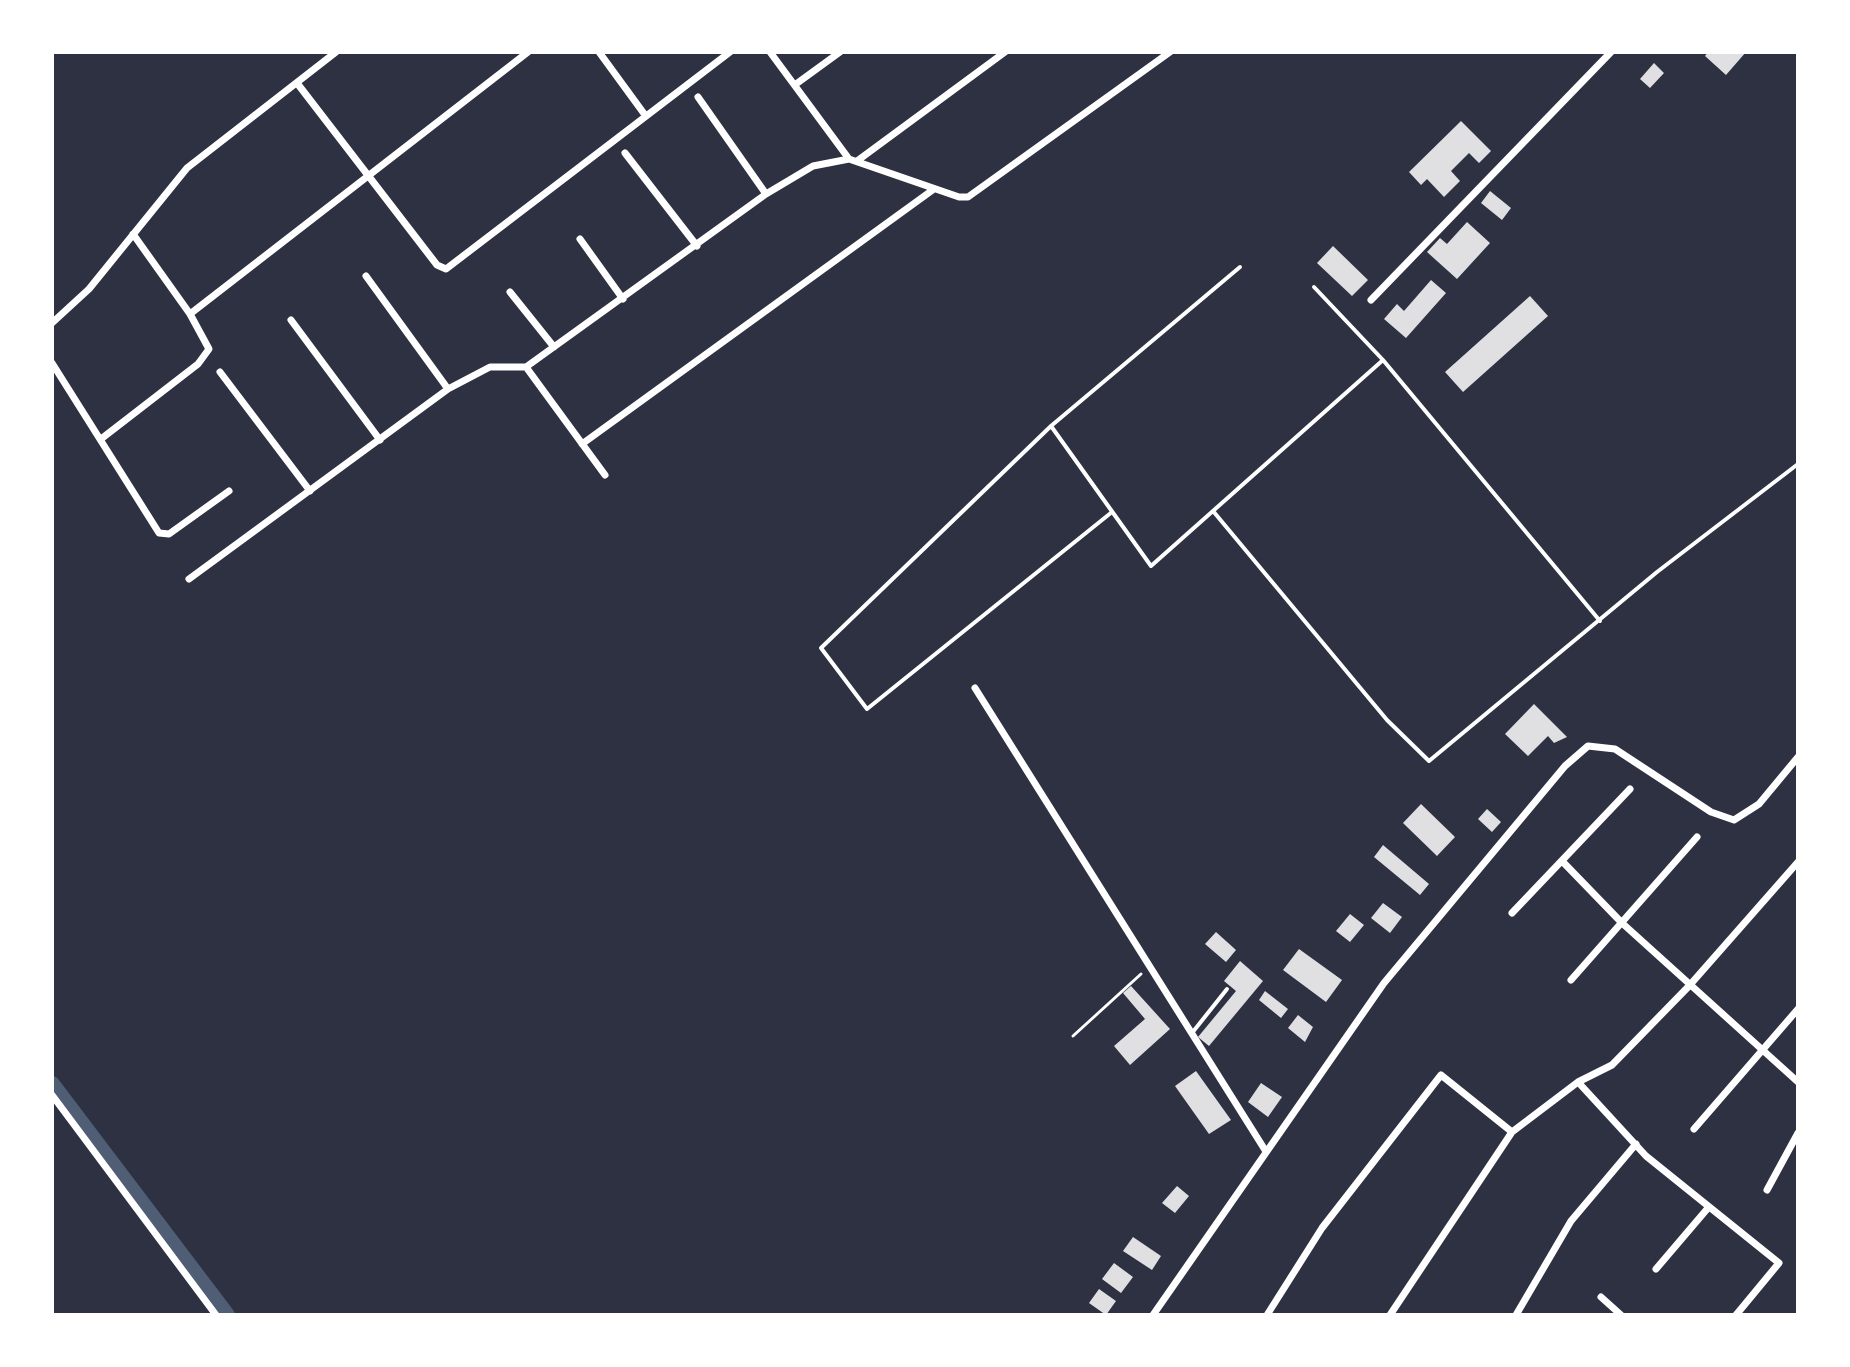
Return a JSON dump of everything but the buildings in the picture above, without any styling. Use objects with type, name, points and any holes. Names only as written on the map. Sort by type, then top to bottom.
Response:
[{"type":"street","points":[[52,323],[89,289],[187,168],[336,52]]},
{"type":"street","points":[[190,314],[528,52]]},
{"type":"street","points":[[599,52],[645,115]]},
{"type":"street","points":[[297,83],[437,265],[446,269],[730,52]]},
{"type":"street","points":[[770,52],[853,160],[959,197],[975,194],[1170,52]]},
{"type":"street","points":[[796,84],[840,52]]},
{"type":"street","points":[[189,579],[448,389],[490,367],[526,367],[766,194],[813,166],[853,160],[1005,52]]},
{"type":"street","points":[[1371,300],[1611,52]]},
{"type":"street","points":[[698,97],[766,194]]},
{"type":"street","points":[[625,153],[697,246]]},
{"type":"street","points":[[582,444],[934,189]]},
{"type":"street","points":[[101,439],[207,354],[208,343],[133,234]]},
{"type":"street","points":[[580,239],[623,299]]},
{"type":"street","points":[[366,276],[448,389]]},
{"type":"street","points":[[510,292],[554,347]]},
{"type":"street","points":[[291,320],[380,440]]},
{"type":"street","points":[[52,363],[159,533],[169,534],[229,491]]},
{"type":"street","points":[[526,367],[605,475]]},
{"type":"street","points":[[220,372],[310,491]]},
{"type":"street","points":[[975,688],[1265,1150]]},
{"type":"street","points":[[1153,1315],[1384,983],[1565,766],[1588,746],[1615,749],[1711,812],[1734,820],[1759,804],[1798,757]]},
{"type":"street","points":[[1512,913],[1630,789]]},
{"type":"street","points":[[1571,980],[1697,837]]},
{"type":"street","points":[[1562,861],[1689,986],[1798,1082]]},
{"type":"street","points":[[1390,1315],[1512,1132],[1578,1082],[1612,1065],[1689,986],[1798,862]]},
{"type":"street","points":[[1694,1129],[1798,1009]]},
{"type":"street","points":[[1267,1315],[1322,1228],[1441,1075],[1512,1132]]},
{"type":"street","points":[[1578,1082],[1636,1144],[1708,1208],[1779,1263],[1736,1315]]},
{"type":"street","points":[[52,1095],[216,1315]]},
{"type":"street","points":[[1767,1190],[1798,1133]]},
{"type":"street","points":[[1516,1315],[1571,1221],[1636,1144]]},
{"type":"street","points":[[1656,1269],[1708,1208]]},
{"type":"street","points":[[1601,1297],[1621,1315]]},
{"type":"lane","points":[[1112,512],[867,709],[821,648],[1051,426],[1240,267]]},
{"type":"lane","points":[[1314,287],[1383,360],[1600,621]]},
{"type":"lane","points":[[1051,426],[1151,566],[1383,360]]},
{"type":"lane","points":[[1213,511],[1387,720],[1429,761],[1798,464]]},
{"type":"lane","points":[[1192,1033],[1227,989]]},
{"type":"path","points":[[1073,1036],[1150,966]]},
{"type":"waterway","points":[[52,1084],[227,1315]]}]
